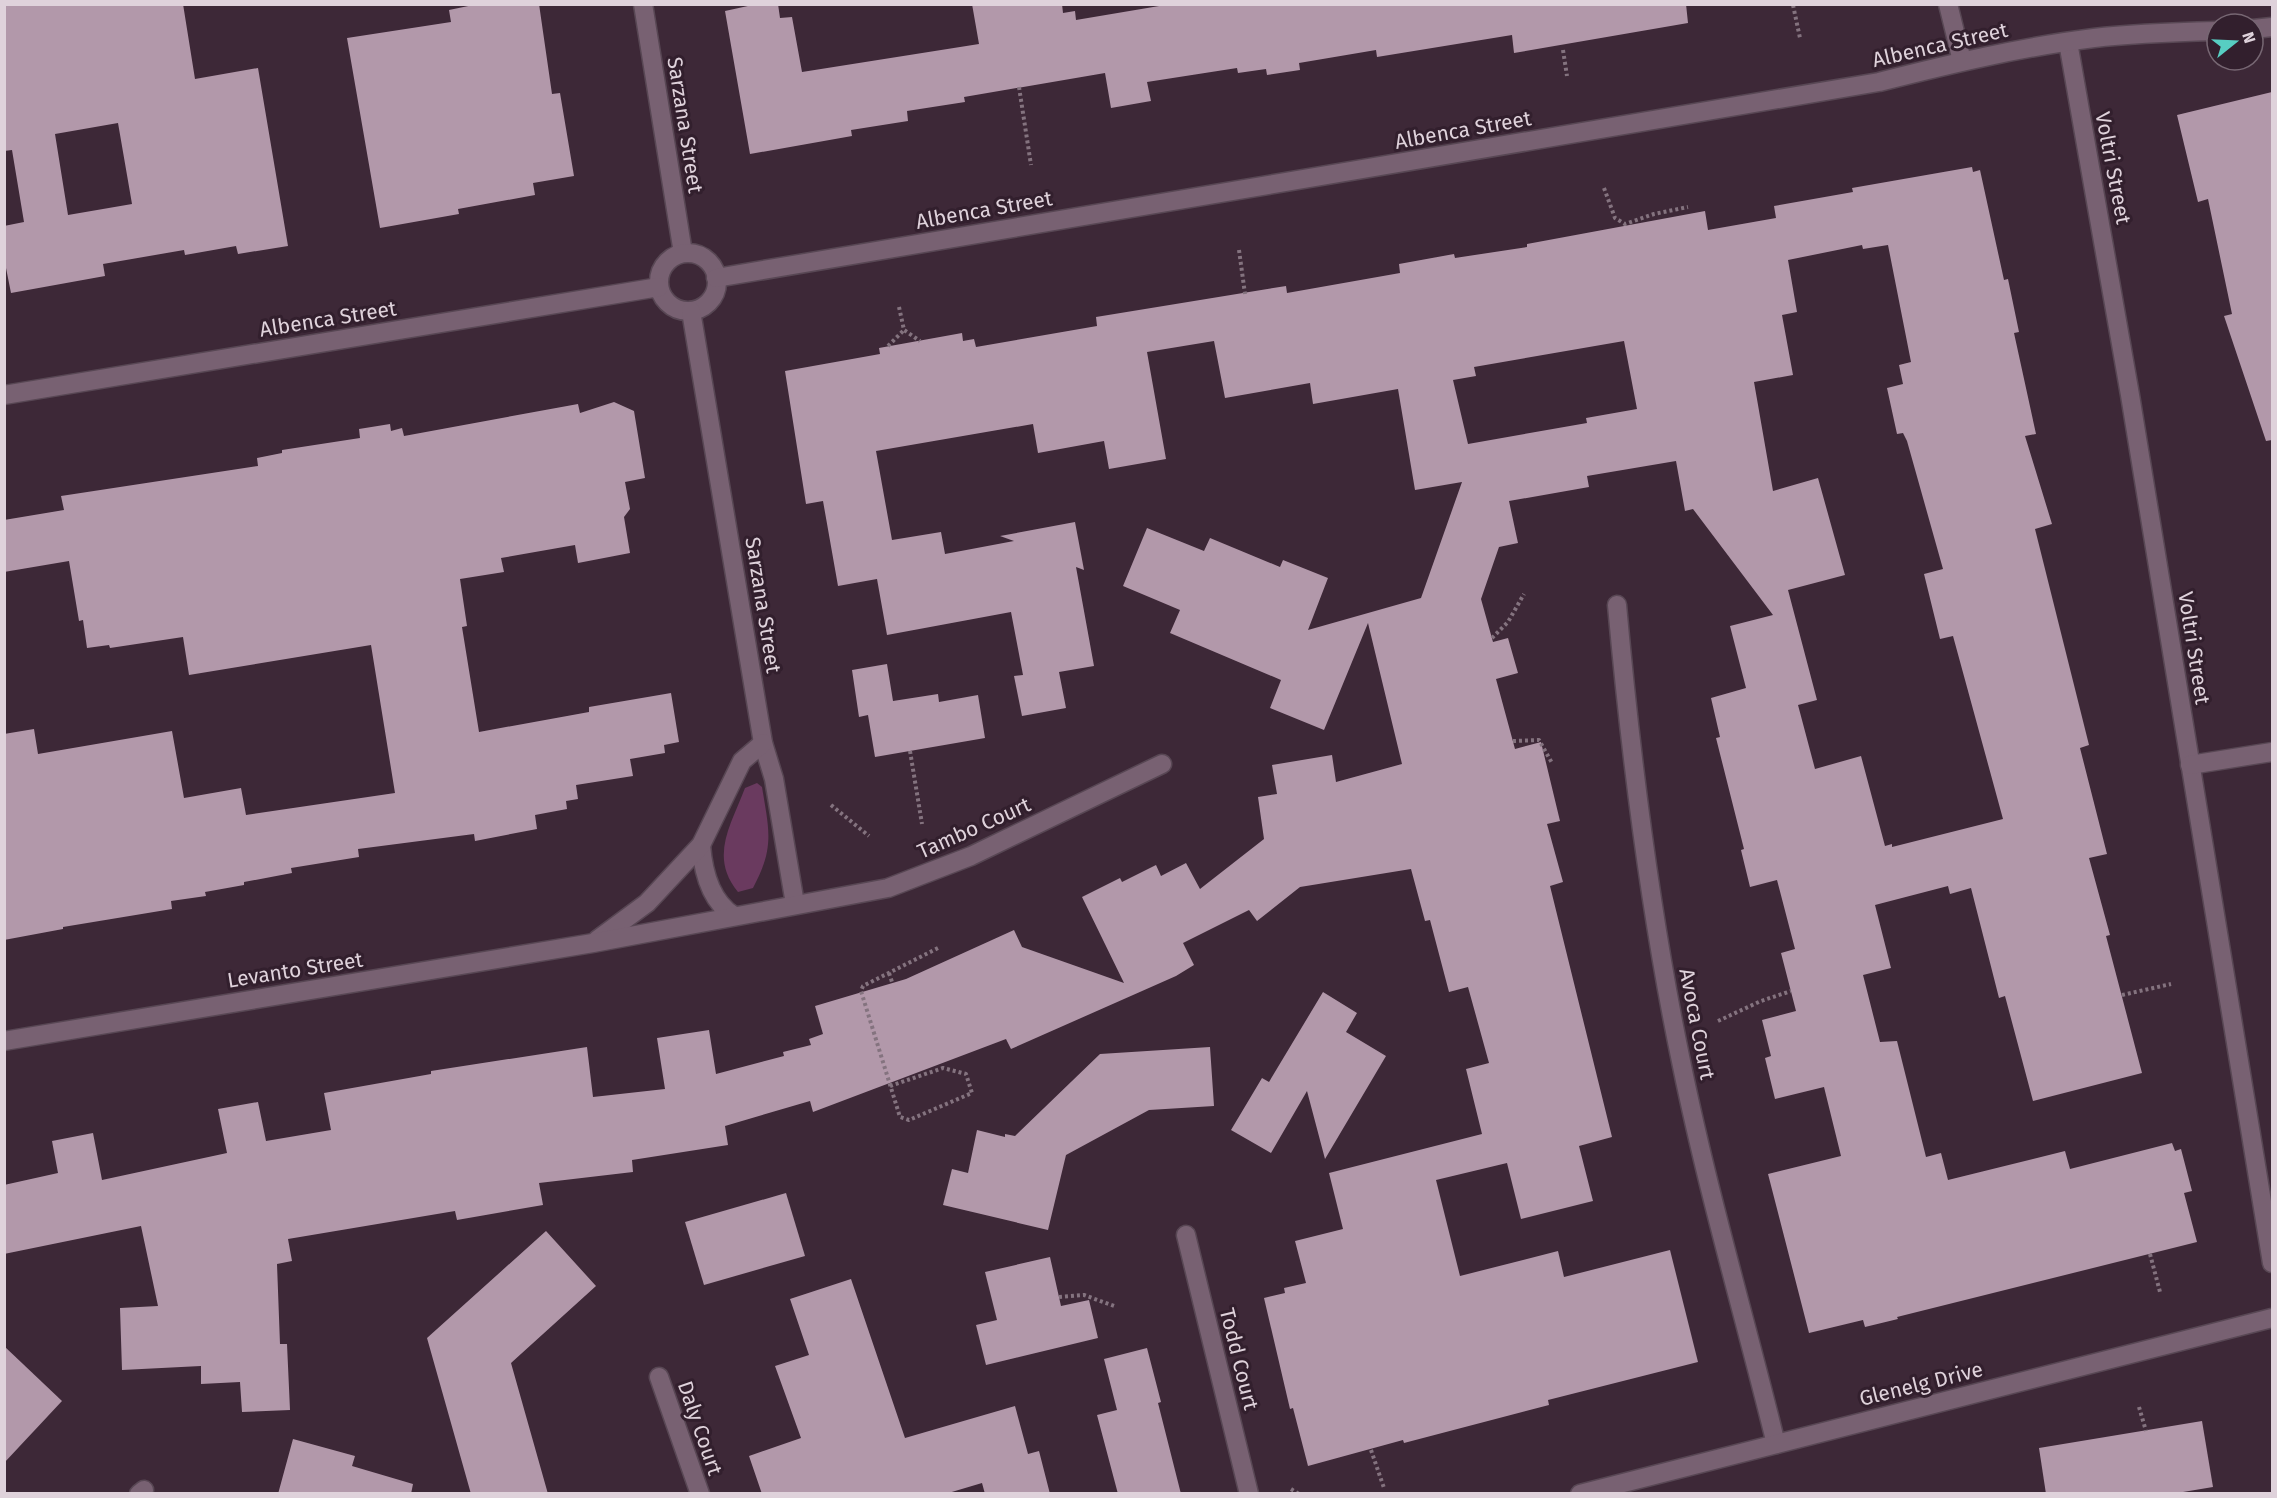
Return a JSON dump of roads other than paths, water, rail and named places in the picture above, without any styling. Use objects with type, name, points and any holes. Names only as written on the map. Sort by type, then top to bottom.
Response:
[{"type":"street","name":"Sarzana Street","points":[[642,4],[683,253]]},
{"type":"street","points":[[1948,4],[1962,61]]},
{"type":"street","name":"Albenca Street","points":[[716,278],[1879,82],[1962,61],[2068,42],[2158,33],[2205,32]]},
{"type":"street","name":"Voltri Street","points":[[2068,42],[2110,277],[2272,1263]]},
{"type":"street","points":[[691,252],[705,259],[714,270],[716,278],[715,293],[711,299],[706,305],[691,311],[674,308],[662,295],[659,287],[664,265],[683,253],[691,252]]},
{"type":"street","name":"Albenca Street","points":[[4,395],[659,287]]},
{"type":"street","name":"Sarzana Street","points":[[691,311],[763,743],[774,779],[795,904]]},
{"type":"street","name":"Avoca Court","points":[[1617,605],[1631,753],[1661,960],[1682,1067],[1776,1444]]},
{"type":"street","name":"Levanto Street","points":[[593,943],[647,903],[701,845],[742,761],[763,743]]},
{"type":"street","points":[[2190,765],[2272,752]]},
{"type":"street","name":"Tambo Court","points":[[795,904],[888,888],[922,876],[970,856],[1162,764]]},
{"type":"street","points":[[701,845],[703,866],[713,893],[726,911],[734,915]]},
{"type":"street","name":"Levanto Street","points":[[4,1041],[593,943],[795,904]]},
{"type":"street","name":"Todd Court","points":[[1186,1235],[1249,1494]]},
{"type":"street","name":"Glenelg Drive","points":[[1580,1494],[2272,1318]]},
{"type":"street","name":"Daly Court","points":[[659,1377],[699,1494]]}]
